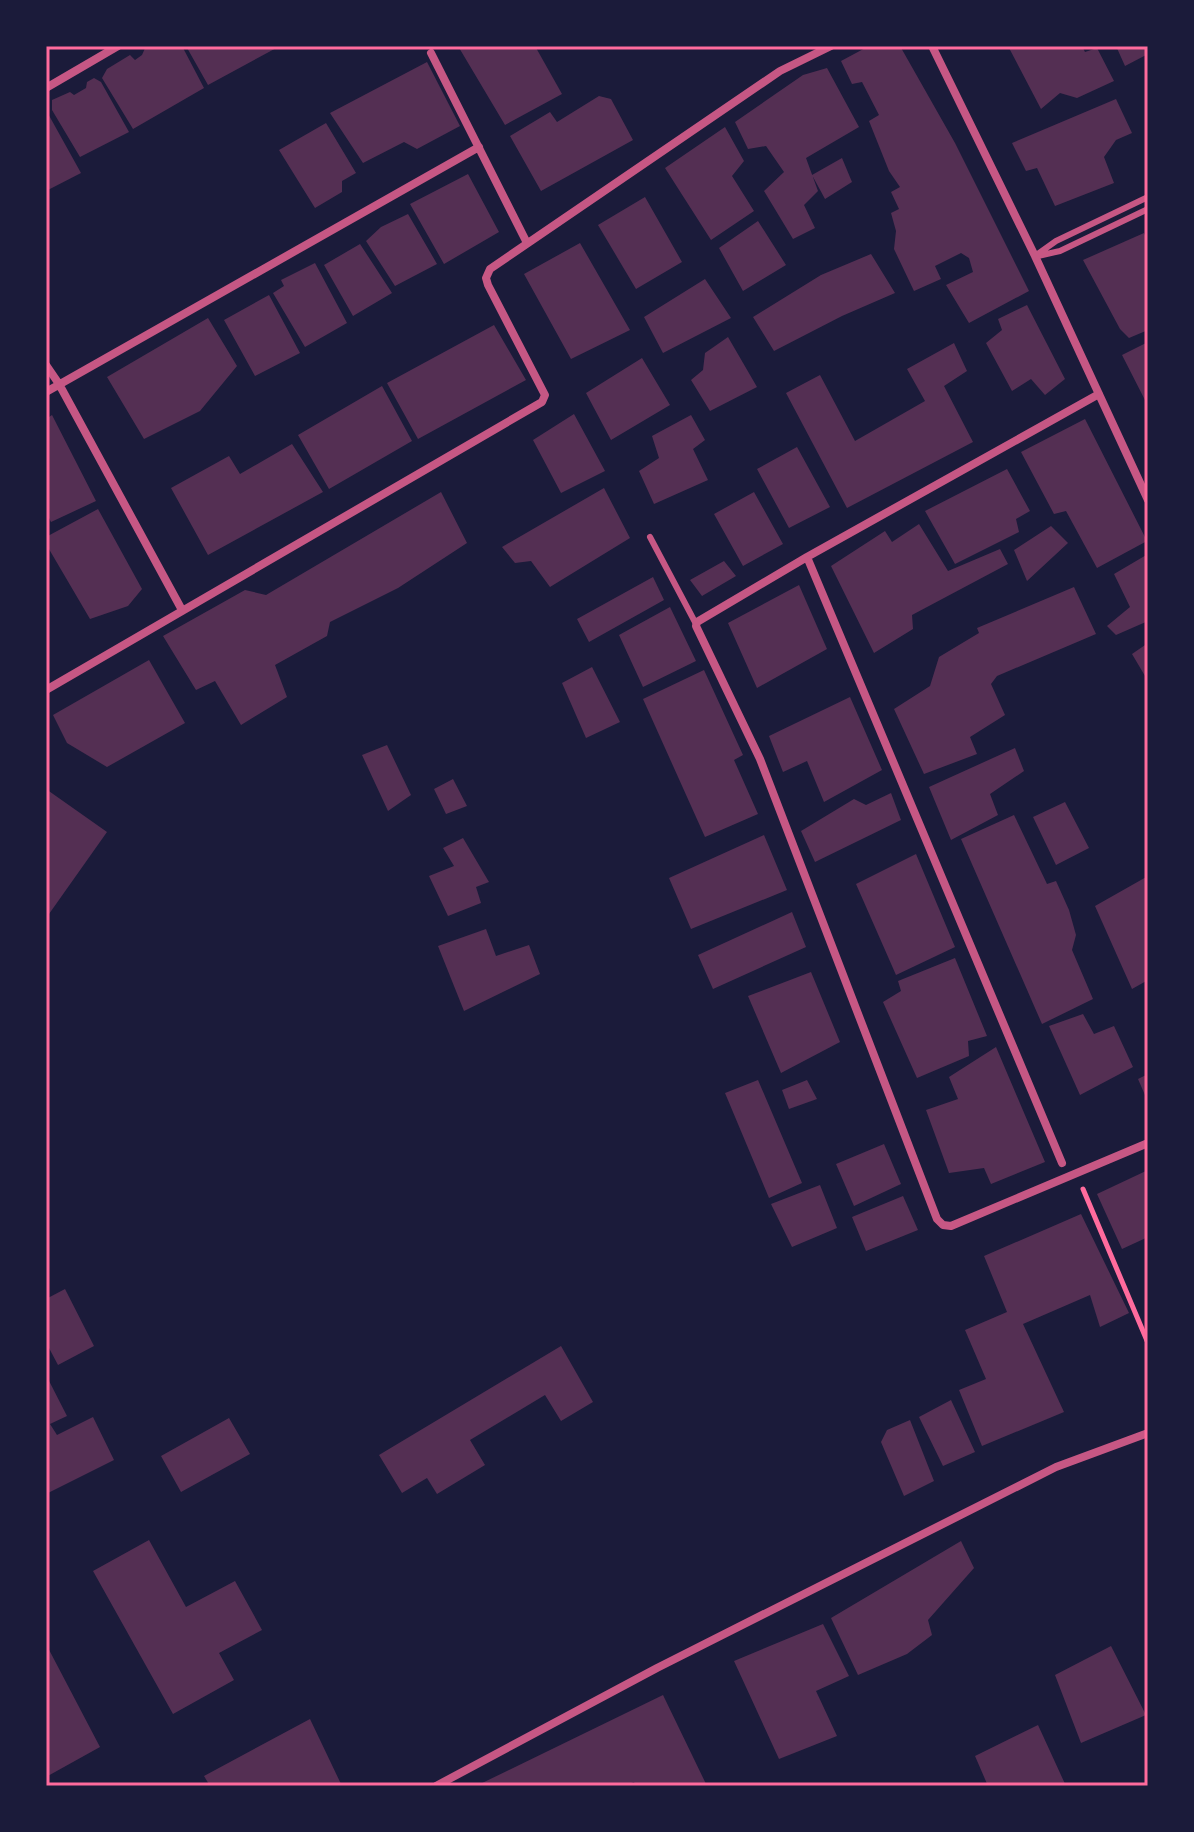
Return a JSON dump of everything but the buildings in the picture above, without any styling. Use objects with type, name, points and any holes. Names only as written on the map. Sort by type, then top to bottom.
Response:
[{"type":"street","points":[[46,88],[118,46]]},
{"type":"street","points":[[46,690],[543,400],[545,395],[486,278],[493,266],[780,71],[831,46]]},
{"type":"street","points":[[932,46],[1035,256],[1148,500]]},
{"type":"street","points":[[431,53],[527,243]]},
{"type":"street","points":[[46,392],[479,147]]},
{"type":"street","points":[[46,365],[182,610]]},
{"type":"street","points":[[1099,394],[807,557],[696,624],[760,759],[937,1219],[943,1225],[951,1226],[1148,1143]]},
{"type":"street","points":[[807,557],[1062,1163]]},
{"type":"street","points":[[436,1786],[657,1668],[1056,1467],[1148,1433]]},
{"type":"lane","points":[[1035,256],[1056,241],[1148,197]]},
{"type":"lane","points":[[1035,256],[1060,251],[1148,209]]},
{"type":"lane","points":[[650,537],[696,624]]},
{"type":"path","points":[[1076,1173],[1148,1343]]}]
